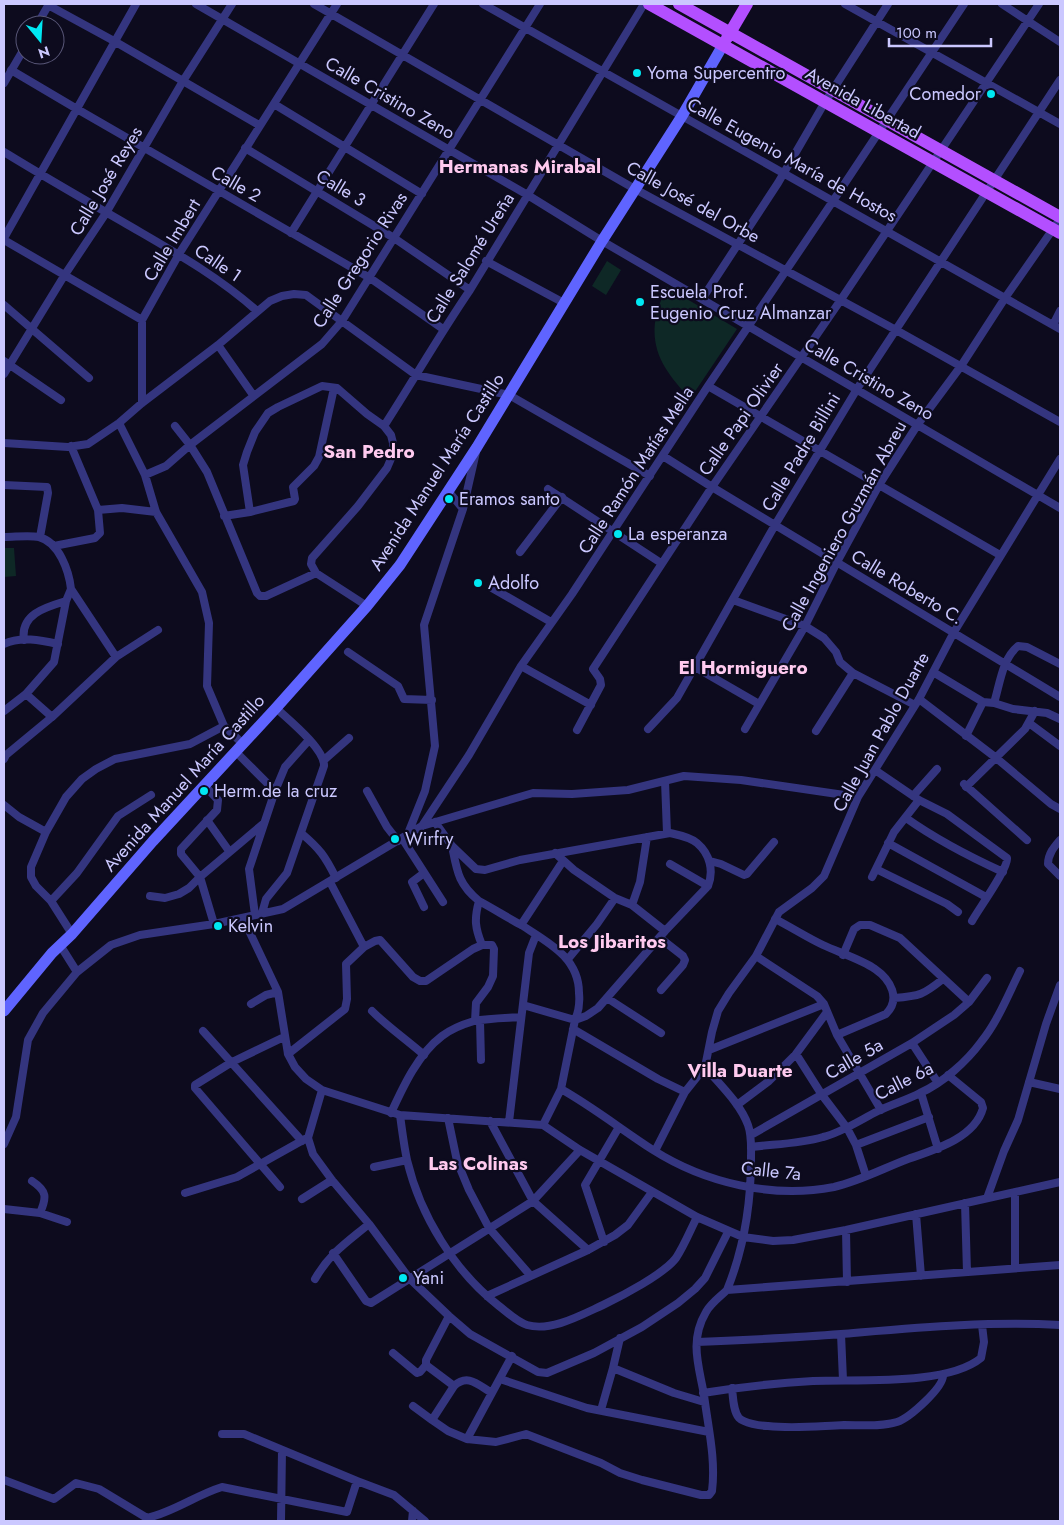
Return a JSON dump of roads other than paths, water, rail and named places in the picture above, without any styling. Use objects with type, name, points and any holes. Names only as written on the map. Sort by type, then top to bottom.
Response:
[{"type":"main road","name":"Avenida Libertad","points":[[649,4],[723,45],[829,96],[886,120],[986,192],[1058,225]]},
{"type":"main road","name":"Avenida Libertad","points":[[678,4],[730,33],[829,96],[879,132],[994,181],[1058,225]]},
{"type":"main road","points":[[723,45],[747,4]]},
{"type":"street","points":[[48,4],[259,126]]},
{"type":"street","points":[[136,4],[4,239],[64,276],[142,320]]},
{"type":"street","name":"Calle Cristino Zeno","points":[[196,4],[372,104],[602,241],[1060,508]]},
{"type":"street","name":"Calle José Reyes","points":[[4,374],[7,363],[32,330],[64,276],[106,213],[183,81],[232,4]]},
{"type":"street","name":"Calle José del Orbe","points":[[314,4],[636,189],[787,270],[1060,422]]},
{"type":"street","name":"Calle Imbert","points":[[142,403],[142,320],[179,254],[337,4]]},
{"type":"street","points":[[291,234],[434,4]]},
{"type":"street","name":"Calle Eugenio María de Hostos","points":[[483,4],[1057,327]]},
{"type":"street","name":"Calle Gregorio Rivas","points":[[145,475],[166,466],[190,445],[322,344],[342,321],[540,4]]},
{"type":"street","name":"Calle Salomé Ureña","points":[[384,426],[443,329],[470,290],[526,194],[644,4]]},
{"type":"street","points":[[845,4],[1060,124]]},
{"type":"street","points":[[702,298],[784,173],[829,96],[888,4]]},
{"type":"street","points":[[886,120],[964,4]]},
{"type":"street","points":[[1002,4],[1060,42]]},
{"type":"street","name":"Calle Papi Olivier","points":[[590,704],[601,685],[600,679],[593,669],[661,563],[1040,4]]},
{"type":"street","name":"Avenida Manuel María Castillo","points":[[4,1011],[60,945],[72,934],[367,606],[400,565],[477,447],[602,241],[682,116],[723,45]]},
{"type":"street","points":[[4,83],[15,63]]},
{"type":"street","name":"Calle 2","points":[[11,70],[218,192],[370,278],[443,329]]},
{"type":"street","points":[[994,181],[1060,80]]},
{"type":"street","points":[[274,104],[422,194]]},
{"type":"street","name":"Calle Ramón Matías Mella","points":[[422,826],[469,755],[521,666],[572,594],[886,120]]},
{"type":"street","name":"Calle 3","points":[[245,148],[394,238],[470,290]]},
{"type":"street","name":"Calle 1","points":[[4,152],[40,175],[179,254],[257,311]]},
{"type":"street","name":"Calle Padre Billini","points":[[648,729],[677,698],[819,450],[940,261],[994,181]]},
{"type":"street","name":"Calle Ingeniero Guzmán Abreu","points":[[745,729],[805,626],[836,562],[880,485],[918,424],[1058,225]]},
{"type":"street","points":[[486,261],[564,303]]},
{"type":"street","points":[[4,443],[72,446],[88,444],[119,423],[218,345],[270,301],[294,294],[306,296],[416,375],[509,395],[650,476]]},
{"type":"street","points":[[4,305],[89,378]]},
{"type":"street","points":[[1057,327],[1060,312]]},
{"type":"street","points":[[218,345],[254,395]]},
{"type":"street","points":[[7,363],[61,400]]},
{"type":"street","points":[[250,512],[243,465],[246,452],[255,432],[268,413],[322,386],[337,388],[384,426],[391,435],[393,454],[387,468],[358,506],[312,558],[311,564],[316,574],[367,606]]},
{"type":"street","points":[[708,386],[1000,555]]},
{"type":"street","points":[[224,516],[250,512],[294,501],[293,487],[314,466],[320,457],[334,388]]},
{"type":"street","points":[[119,423],[145,475],[156,512],[204,599],[209,623],[207,686],[224,726],[239,748],[275,791]]},
{"type":"street","points":[[174,426],[190,445],[207,472],[257,593],[260,596],[266,596],[316,574]]},
{"type":"street","points":[[54,546],[98,536],[100,533],[98,510],[72,446]]},
{"type":"street","points":[[402,838],[425,791],[435,746],[424,625],[463,509],[477,447]]},
{"type":"street","name":"Calle Roberto C.","points":[[663,456],[1060,697]]},
{"type":"street","name":"Calle Juan Pablo Duarte","points":[[705,1067],[718,1011],[756,956],[779,912],[812,888],[824,876],[858,797],[917,702],[954,632],[1060,458]]},
{"type":"street","points":[[4,485],[47,487],[48,493],[40,537]]},
{"type":"street","points":[[548,489],[661,563]]},
{"type":"street","points":[[449,492],[463,509]]},
{"type":"street","points":[[520,552],[562,497]]},
{"type":"street","points":[[98,510],[122,508],[156,512]]},
{"type":"street","points":[[4,537],[40,537],[54,546],[61,557],[71,589],[116,657]]},
{"type":"street","points":[[492,588],[551,622]]},
{"type":"street","points":[[4,711],[26,694],[54,662],[66,602],[71,589]]},
{"type":"street","points":[[733,600],[805,626],[824,638],[836,652],[840,662],[853,673],[917,702],[995,757],[1051,804],[1060,809]]},
{"type":"street","points":[[24,640],[24,626],[30,617],[41,610],[66,602]]},
{"type":"street","points":[[4,756],[52,717],[116,657],[158,630]]},
{"type":"street","points":[[4,644],[24,640],[58,644]]},
{"type":"street","points":[[994,703],[1006,663],[1012,650],[1018,646],[1027,647],[1060,664]]},
{"type":"street","points":[[348,652],[398,686],[404,699],[432,700]]},
{"type":"street","points":[[521,666],[590,704],[577,730]]},
{"type":"street","points":[[695,667],[760,704]]},
{"type":"street","points":[[933,672],[983,702],[1047,713],[1060,719]]},
{"type":"street","points":[[816,731],[853,673]]},
{"type":"street","points":[[26,694],[52,717]]},
{"type":"street","points":[[966,736],[983,702]]},
{"type":"street","points":[[259,914],[266,899],[287,873],[324,766],[324,760],[309,740],[276,708]]},
{"type":"street","points":[[1027,840],[965,786],[1029,723],[1035,711]]},
{"type":"street","points":[[1029,723],[1060,746]]},
{"type":"street","points":[[72,934],[51,901],[36,886],[31,877],[31,867],[46,832],[66,797],[82,779],[115,759],[190,744],[224,726]]},
{"type":"street","points":[[324,760],[349,738]]},
{"type":"street","points":[[259,914],[249,869],[263,824],[285,767],[309,740]]},
{"type":"street","points":[[872,877],[894,832],[906,818],[916,798],[937,769]]},
{"type":"street","points":[[875,770],[916,798],[947,814],[1007,858],[1008,862],[1003,872],[972,921]]},
{"type":"street","points":[[4,1144],[16,1117],[28,1040],[43,1013],[77,972],[111,945],[140,935],[214,924],[282,909],[422,826],[533,793],[572,794],[628,790],[684,776],[741,780],[858,797]]},
{"type":"street","points":[[665,781],[667,834]]},
{"type":"street","points":[[205,786],[218,800],[217,810],[181,849],[181,854],[200,877],[214,924]]},
{"type":"street","points":[[367,791],[388,827],[402,838],[442,902]]},
{"type":"street","points":[[51,901],[77,873],[118,816],[151,795]]},
{"type":"street","points":[[4,806],[46,832]]},
{"type":"street","points":[[906,818],[950,846],[1003,872]]},
{"type":"street","points":[[208,820],[229,852]]},
{"type":"street","points":[[435,822],[452,846],[476,869],[485,870],[520,860],[670,833],[696,843],[710,861],[711,879],[708,886],[662,934],[607,998],[592,1012],[575,1020],[523,1005]]},
{"type":"street","points":[[150,896],[165,898],[179,894],[189,888],[263,824]]},
{"type":"street","points":[[301,833],[317,846],[325,857],[333,880],[364,947]]},
{"type":"street","points":[[632,904],[640,882],[647,837]]},
{"type":"street","points":[[1060,840],[1048,858],[1048,864],[1060,876]]},
{"type":"street","points":[[710,861],[744,875],[747,874],[774,842]]},
{"type":"street","points":[[888,843],[986,897]]},
{"type":"street","points":[[452,846],[457,871],[462,884],[468,892],[554,945],[568,959],[576,974],[579,986],[579,1010],[573,1029],[562,1090],[543,1125]]},
{"type":"street","points":[[555,853],[563,861],[615,898],[632,904],[682,956],[684,960],[683,965],[661,990]]},
{"type":"street","points":[[521,925],[563,861]]},
{"type":"street","points":[[670,864],[708,886]]},
{"type":"street","points":[[876,869],[947,904],[958,912]]},
{"type":"street","points":[[424,873],[412,882],[424,907]]},
{"type":"street","points":[[568,959],[597,924],[615,898]]},
{"type":"street","points":[[479,900],[475,916],[477,932],[482,946]]},
{"type":"street","points":[[243,918],[278,992],[288,1054],[294,1067],[306,1079],[322,1090],[400,1115],[543,1125],[580,1150],[652,1192],[697,1217],[743,1237],[793,1240],[1060,1182]]},
{"type":"street","points":[[775,918],[843,955],[875,968],[892,988],[894,998],[892,1008],[886,1014],[837,1035]]},
{"type":"street","points":[[843,955],[854,929],[860,925],[870,925],[900,938],[968,1002]]},
{"type":"street","points":[[509,1122],[529,952],[536,935]]},
{"type":"street","points":[[288,1054],[346,1008],[346,964],[364,947],[380,940],[413,977],[420,981],[426,981],[468,952],[489,944],[493,946],[494,976],[476,1003],[481,1060]]},
{"type":"street","points":[[60,945],[77,972]]},
{"type":"street","points":[[756,956],[818,996],[824,1004],[837,1035],[881,1110]]},
{"type":"street","name":"Calle 6a","points":[[751,1146],[803,1142],[824,1137],[921,1093],[938,1083],[981,1042],[994,1023],[1020,971]]},
{"type":"street","name":"Calle 5a","points":[[751,1135],[912,1043],[954,1015],[968,1002],[987,978]]},
{"type":"street","points":[[894,998],[926,993],[943,979]]},
{"type":"street","points":[[987,1198],[1004,1151],[1018,1120],[1046,1024],[1060,985]]},
{"type":"street","points":[[251,1004],[278,992]]},
{"type":"street","points":[[607,998],[661,1033]]},
{"type":"street","points":[[709,1050],[824,1004]]},
{"type":"street","points":[[372,1011],[388,1027],[424,1055]]},
{"type":"street","points":[[737,1105],[769,1080],[796,1054],[827,1012]]},
{"type":"street","points":[[391,1113],[405,1084],[424,1055],[442,1036],[456,1028],[477,1021],[521,1017]]},
{"type":"street","points":[[573,1029],[658,1079],[686,1092]]},
{"type":"street","points":[[203,1031],[267,1104],[305,1139],[332,1180],[369,1224],[409,1278],[448,1316],[470,1334],[538,1372],[547,1373],[594,1354],[659,1316],[695,1289],[705,1278],[728,1232]]},
{"type":"street","points":[[280,1187],[195,1088],[195,1085],[232,1062],[284,1037]]},
{"type":"street","points":[[912,1043],[938,1083]]},
{"type":"street","points":[[796,1054],[822,1095],[847,1128],[856,1145],[866,1176]]},
{"type":"street","points":[[413,1406],[448,1432],[467,1439],[496,1442],[526,1434],[601,1463],[620,1473],[642,1480],[701,1496],[712,1491],[713,1460],[696,1358],[697,1342],[699,1329],[706,1311],[728,1290],[740,1256],[751,1187],[751,1135],[748,1124],[737,1105],[705,1067],[686,1092],[655,1151]]},
{"type":"street","name":"Calle 7a","points":[[562,1090],[584,1102],[655,1151],[698,1173],[751,1187],[789,1191],[813,1190],[836,1186],[938,1149],[964,1134],[979,1119],[983,1108],[981,1102],[948,1075]]},
{"type":"street","points":[[1029,1082],[1060,1089]]},
{"type":"street","points":[[185,1192],[237,1177],[305,1139],[322,1090]]},
{"type":"street","points":[[921,1093],[938,1149]]},
{"type":"street","points":[[400,1115],[407,1160],[426,1209],[449,1253],[487,1296],[526,1325],[551,1325],[582,1314],[622,1296],[642,1284],[675,1259],[697,1217]]},
{"type":"street","points":[[856,1145],[929,1117]]},
{"type":"street","points":[[448,1118],[457,1161],[489,1228],[530,1275]]},
{"type":"street","points":[[490,1121],[533,1201],[588,1250]]},
{"type":"street","points":[[604,1242],[585,1185],[607,1144],[619,1127]]},
{"type":"street","points":[[333,1253],[366,1301],[371,1303],[533,1201],[580,1150]]},
{"type":"street","points":[[374,1166],[407,1160]]},
{"type":"street","points":[[302,1200],[332,1180]]},
{"type":"street","points":[[32,1181],[40,1186],[45,1194],[40,1213]]},
{"type":"street","points":[[487,1296],[604,1242],[628,1225],[652,1192]]},
{"type":"street","points":[[1015,1268],[1016,1192]]},
{"type":"street","points":[[965,1204],[967,1272]]},
{"type":"street","points":[[4,1209],[40,1213],[67,1222]]},
{"type":"street","points":[[916,1214],[921,1276]]},
{"type":"street","points":[[315,1279],[324,1263],[333,1253],[369,1224]]},
{"type":"street","points":[[846,1230],[846,1282]]},
{"type":"street","points":[[728,1290],[1060,1265]]},
{"type":"street","points":[[394,1353],[417,1373],[420,1372],[426,1365],[426,1360],[448,1316]]},
{"type":"street","points":[[697,1342],[1017,1322],[1060,1325]]},
{"type":"street","points":[[703,1392],[813,1381],[889,1380],[943,1374],[981,1358],[984,1342],[982,1325]]},
{"type":"street","points":[[841,1334],[843,1380]]},
{"type":"street","points":[[601,1410],[620,1338]]},
{"type":"street","points":[[467,1439],[512,1356]]},
{"type":"street","points":[[426,1365],[454,1386]]},
{"type":"street","points":[[613,1368],[704,1402]]},
{"type":"street","points":[[732,1388],[737,1414],[741,1420],[746,1422],[767,1426],[891,1423],[906,1418],[938,1388],[944,1378],[943,1374]]},
{"type":"street","points":[[432,1420],[454,1386],[464,1379],[492,1393]]},
{"type":"street","points":[[500,1380],[587,1408],[709,1432]]},
{"type":"street","points":[[222,1434],[244,1434],[394,1495],[425,1521]]},
{"type":"street","points":[[281,1521],[282,1450]]},
{"type":"street","points":[[4,1480],[54,1499],[76,1483],[99,1489],[147,1518],[161,1515],[207,1491],[222,1487],[347,1512]]},
{"type":"street","points":[[344,1521],[356,1481]]},
{"type":"street","points":[[412,1521],[413,1511]]},
{"type":"place","name":"Yoma Supercentro","points":[[637,73]]},
{"type":"place","name":"Comedor","points":[[991,94]]},
{"type":"place","name":"Escuela Prof. Eugenio Cruz Almanzar","points":[[640,302]]},
{"type":"place","name":"Eramos santo","points":[[449,499]]},
{"type":"place","name":"La esperanza","points":[[618,534]]},
{"type":"place","name":"Adolfo","points":[[478,583]]},
{"type":"place","name":"Herm.de la cruz","points":[[204,791]]},
{"type":"place","name":"Wirfry","points":[[395,839]]},
{"type":"place","name":"Kelvin","points":[[218,926]]},
{"type":"place","name":"Yani","points":[[403,1278]]},
{"type":"district","name":"Hermanas Mirabal","points":[[520,166]]},
{"type":"district","name":"San Pedro","points":[[369,451]]},
{"type":"district","name":"El Hormiguero","points":[[743,667]]},
{"type":"district","name":"Los Jibaritos","points":[[612,941]]},
{"type":"district","name":"Villa Duarte","points":[[740,1070]]},
{"type":"district","name":"Las Colinas","points":[[478,1163]]}]
